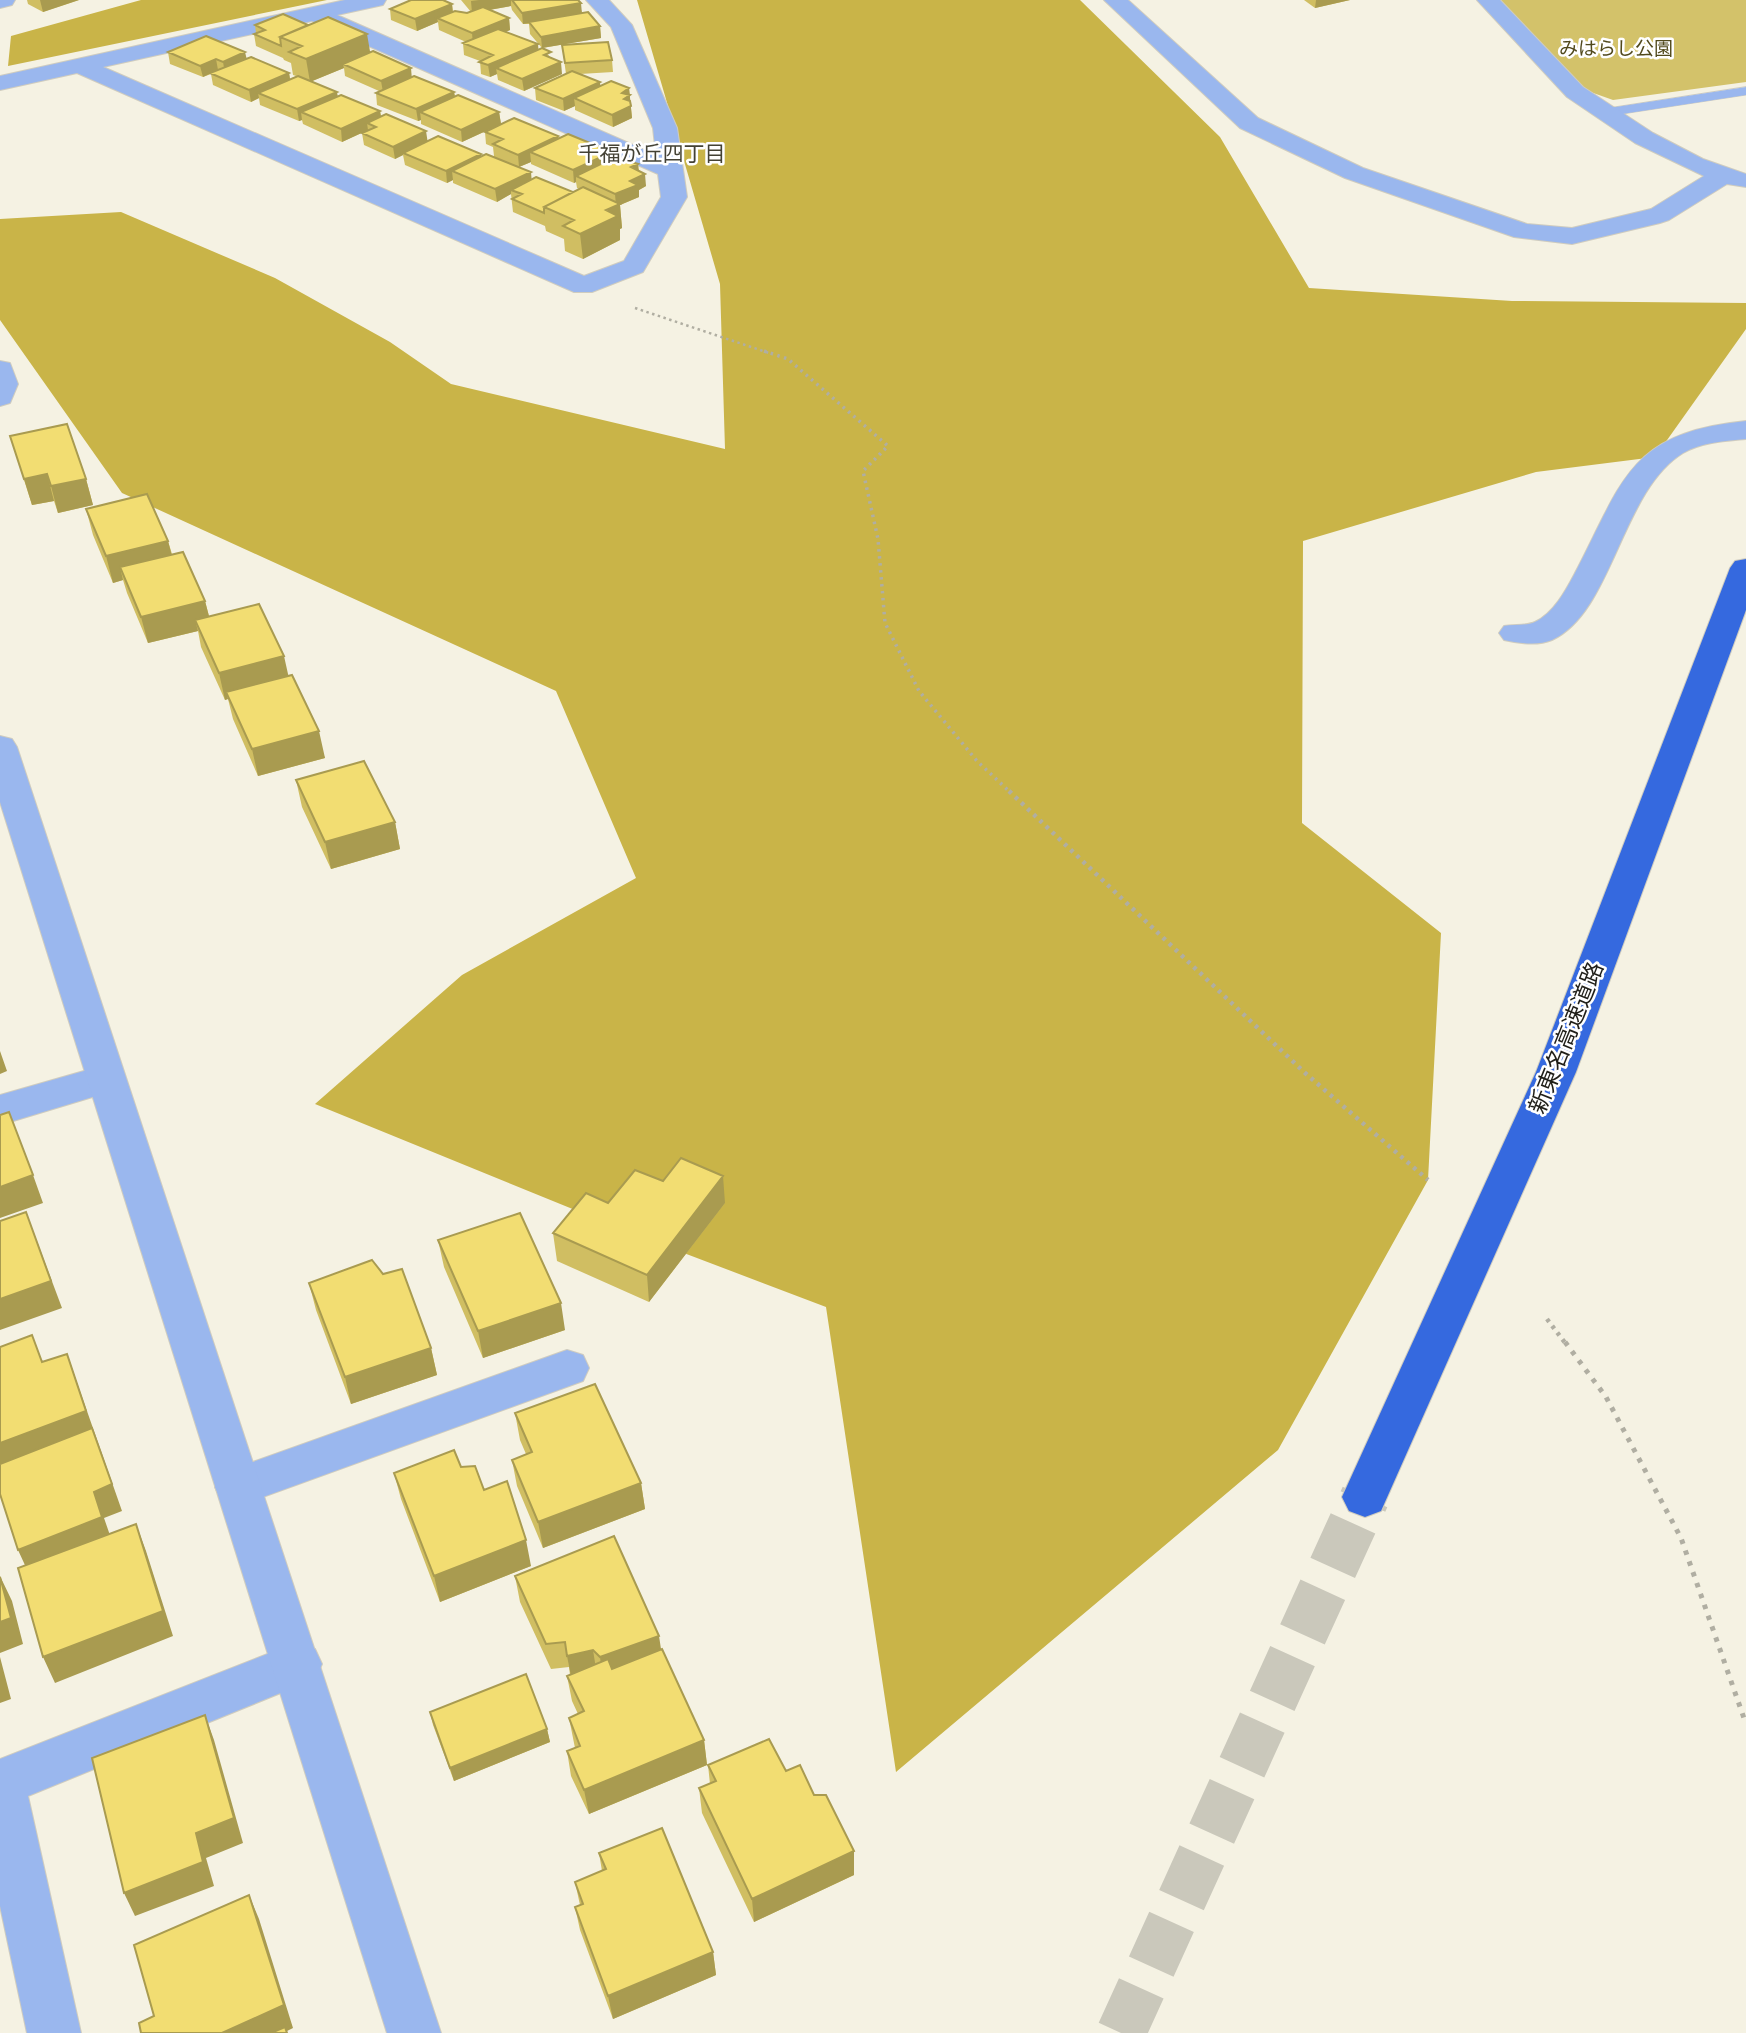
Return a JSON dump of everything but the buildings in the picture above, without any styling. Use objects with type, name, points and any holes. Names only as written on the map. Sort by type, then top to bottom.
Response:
[{"type":"highway","name":"新東名高速道路","points":[[1365,1497],[1556,1072],[1746,568]]},
{"type":"street","points":[[0,83],[318,15],[374,0]]},
{"type":"street","points":[[83,66],[583,286],[634,266],[674,197],[665,128],[621,25],[597,0]]},
{"type":"street","points":[[1115,0],[1249,123],[1354,173],[1523,231],[1572,236],[1660,215],[1735,178]]},
{"type":"street","points":[[1488,0],[1574,92],[1609,112],[1644,138],[1694,164],[1735,178]]},
{"type":"street","points":[[318,15],[670,170]]},
{"type":"street","points":[[0,369],[4,384],[0,397]]},
{"type":"street","points":[[1515,633],[1541,633],[1565,613],[1638,478],[1655,457],[1690,438],[1746,430]]},
{"type":"street","points":[[0,747],[105,1079],[298,1664],[414,2033]]},
{"type":"street","points":[[0,1110],[105,1079]]},
{"type":"street","points":[[238,1487],[567,1368]]},
{"type":"street","points":[[54,2033],[0,1784],[298,1664]]},
{"type":"lane","points":[[1609,112],[1746,91]]},
{"type":"path","points":[[583,286],[638,310],[789,359],[888,446],[863,471],[878,539],[885,623],[919,691],[977,761],[1227,995],[1304,1072],[1428,1180]]},
{"type":"path","points":[[1547,1319],[1606,1396],[1681,1538],[1746,1724]]},
{"type":"green space","name":"みはらし公園","points":[[1499,0],[1746,0],[1746,82],[1613,100],[1582,89]]},
{"type":"shaded area","points":[[141,0],[327,0],[8,66],[11,36]]},
{"type":"shaded area","points":[[637,0],[1080,0],[1220,137],[1309,288],[1512,301],[1746,303],[1746,329],[1655,457],[1536,472],[1303,541],[1302,823],[1441,933],[1428,1180],[1278,1450],[896,1772],[826,1307],[639,1236],[315,1104],[462,975],[636,878],[556,691],[122,493],[0,320],[0,219],[121,212],[275,278],[390,342],[451,384],[725,449],[720,284]]},
{"type":"tunnel","points":[[1121,2033],[1365,1497]]},
{"type":"district","name":"千福が丘四丁目","points":[[652,154]]}]
